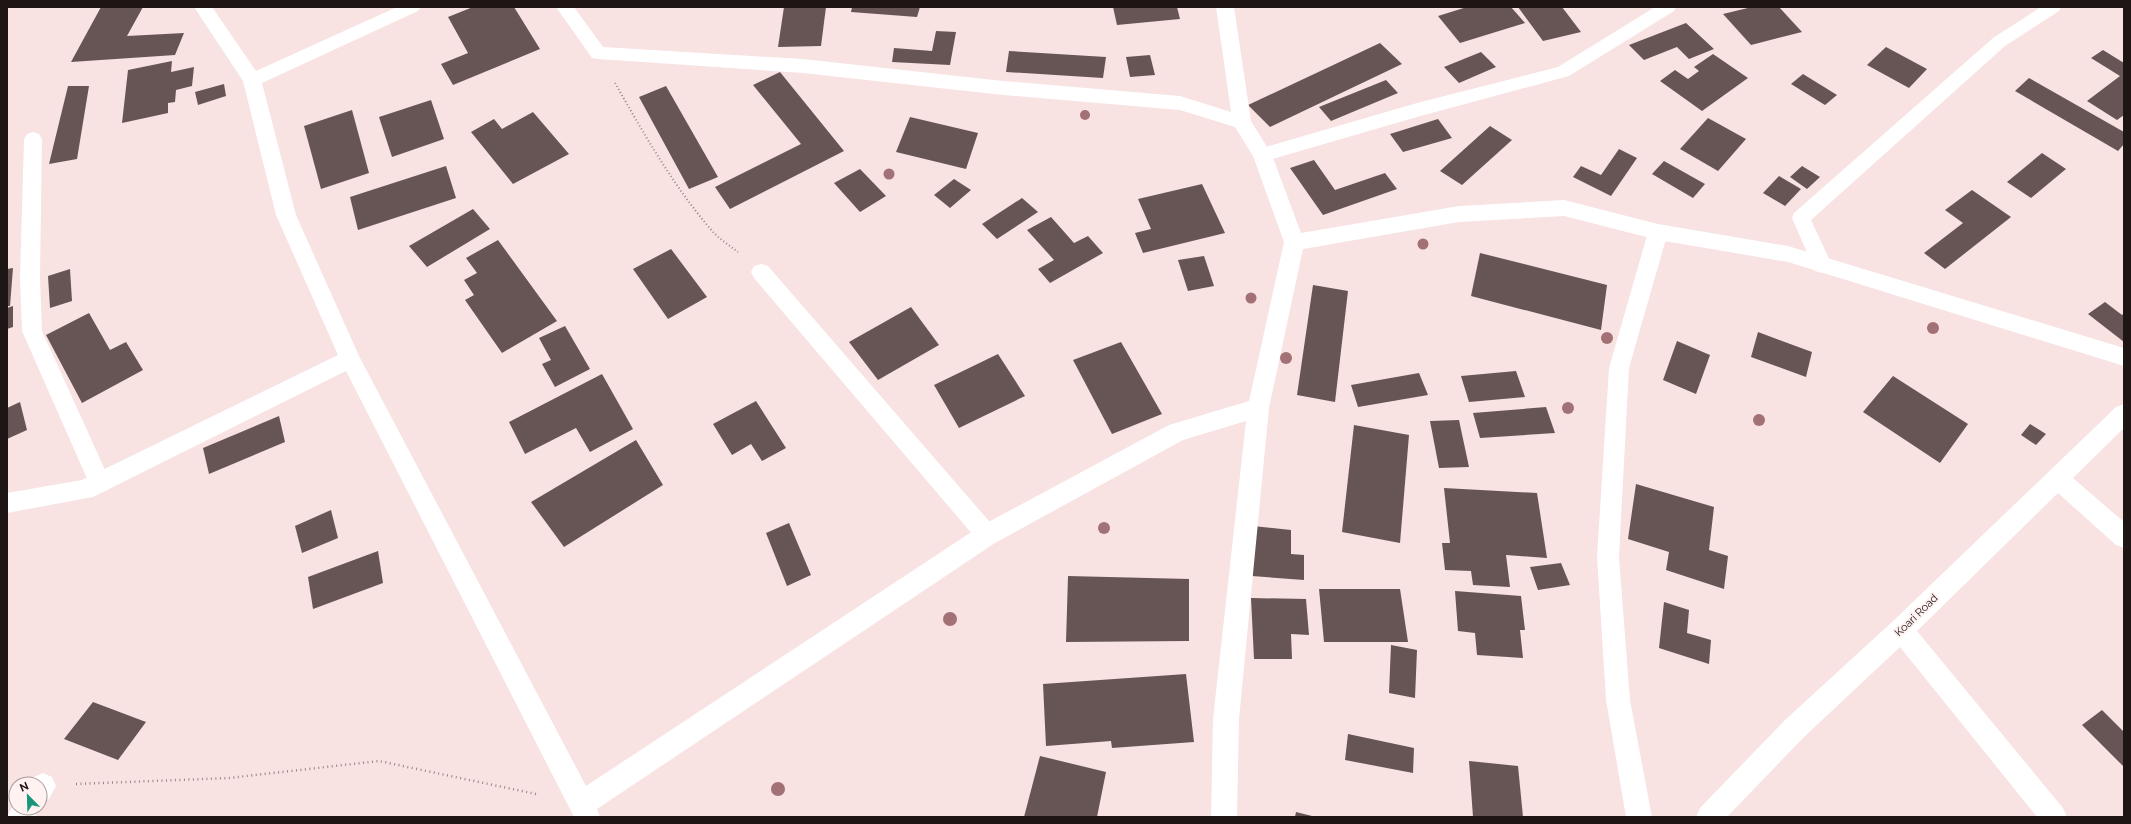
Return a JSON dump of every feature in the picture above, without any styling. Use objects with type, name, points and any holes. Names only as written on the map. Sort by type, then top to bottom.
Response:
[{"type":"street","points":[[252,80],[412,7]]},
{"type":"street","points":[[565,7],[598,54],[803,66],[1003,88],[1180,103],[1242,122]]},
{"type":"street","points":[[1224,817],[1226,719],[1258,408],[1294,242],[1262,154],[1242,122],[1225,7]]},
{"type":"street","points":[[207,8],[252,80],[286,215],[350,359],[584,810],[987,535],[1177,432],[1258,408]]},
{"type":"street","points":[[1294,242],[1459,214],[1564,208],[1658,232],[1788,254],[2124,357]]},
{"type":"street","points":[[7,503],[85,490],[350,359]]},
{"type":"street","name":"Koari Road","points":[[1709,817],[1794,729],[1901,630],[2124,414]]},
{"type":"street","points":[[2057,478],[2124,537]]},
{"type":"street","points":[[1901,630],[2054,817]]},
{"type":"lane","points":[[1262,154],[1417,110],[1563,72],[1668,7]]},
{"type":"lane","points":[[1822,265],[1801,218],[1998,42],[2053,7]]},
{"type":"lane","points":[[34,139],[30,278],[32,331],[100,483]]},
{"type":"lane","points":[[1639,817],[1618,700],[1608,556],[1611,480],[1620,368],[1658,232]]},
{"type":"lane","points":[[761,272],[987,535]]},
{"type":"path","points":[[598,54],[649,143],[693,205],[715,234],[761,272]]},
{"type":"path","points":[[48,788],[229,778],[379,761],[584,810]]},
{"type":"building","points":[[101,7],[143,7],[127,36],[184,33],[175,55],[71,62]]},
{"type":"building","points":[[473,7],[514,7],[540,49],[453,85],[441,64],[468,53],[448,17]]},
{"type":"building","points":[[784,7],[826,7],[821,46],[778,47]]},
{"type":"building","points":[[852,7],[920,7],[917,17],[851,12]]},
{"type":"building","points":[[1113,7],[1177,7],[1180,19],[1117,25]]},
{"type":"building","points":[[1467,7],[1511,7],[1525,23],[1460,43],[1438,16]]},
{"type":"building","points":[[1518,7],[1562,7],[1581,32],[1543,41]]},
{"type":"building","points":[[1752,7],[1779,7],[1802,32],[1751,45],[1723,14]]},
{"type":"building","points":[[1686,23],[1714,49],[1689,59],[1677,47],[1644,60],[1629,45]]},
{"type":"building","points":[[936,31],[956,32],[950,65],[892,62],[894,48],[932,51]]},
{"type":"building","points":[[1380,43],[1402,64],[1270,127],[1248,105]]},
{"type":"building","points":[[1886,47],[1927,69],[1909,88],[1867,65]]},
{"type":"building","points":[[2103,50],[2124,63],[2124,115],[2117,120],[2087,101],[2120,76],[2091,58]]},
{"type":"building","points":[[1009,51],[1106,57],[1103,78],[1006,72]]},
{"type":"building","points":[[1481,52],[1496,67],[1459,83],[1444,67]]},
{"type":"building","points":[[1713,54],[1748,78],[1702,111],[1660,81],[1675,70],[1688,79],[1699,71],[1694,67]]},
{"type":"building","points":[[1150,55],[1155,75],[1130,77],[1126,57]]},
{"type":"building","points":[[172,61],[171,72],[194,67],[192,86],[176,90],[175,102],[168,103],[168,113],[122,123],[128,70]]},
{"type":"building","points":[[780,72],[844,151],[730,209],[715,187],[801,144],[753,85]]},
{"type":"building","points":[[1803,74],[1837,95],[1825,105],[1791,84]]},
{"type":"building","points":[[2029,78],[2124,132],[2124,144],[2118,151],[2015,91]]},
{"type":"building","points":[[1386,80],[1398,93],[1331,121],[1319,107]]},
{"type":"building","points":[[224,84],[226,96],[198,105],[195,92]]},
{"type":"building","points":[[68,86],[89,86],[77,159],[49,164]]},
{"type":"building","points":[[666,86],[718,177],[689,189],[639,97]]},
{"type":"building","points":[[431,100],[444,139],[392,157],[379,117]]},
{"type":"building","points":[[352,110],[369,173],[321,189],[304,126]]},
{"type":"building","points":[[533,112],[569,154],[513,184],[471,132],[494,119],[502,129]]},
{"type":"building","points":[[910,117],[978,133],[966,169],[896,152]]},
{"type":"building","points":[[1708,118],[1746,139],[1718,171],[1680,149]]},
{"type":"building","points":[[1438,119],[1452,138],[1403,152],[1390,134]]},
{"type":"building","points":[[1490,126],[1512,140],[1462,185],[1440,171]]},
{"type":"building","points":[[1619,149],[1637,158],[1611,196],[1573,177],[1581,166],[1601,175]]},
{"type":"building","points":[[2042,153],[2066,169],[2031,198],[2007,182]]},
{"type":"building","points":[[1314,160],[1335,190],[1385,173],[1397,189],[1323,215],[1290,168]]},
{"type":"building","points":[[1664,161],[1705,184],[1693,198],[1652,174]]},
{"type":"building","points":[[446,166],[456,198],[358,230],[350,197]]},
{"type":"building","points":[[1802,166],[1820,177],[1807,189],[1790,177]]},
{"type":"building","points":[[860,169],[886,196],[860,212],[834,183]]},
{"type":"building","points":[[1779,176],[1801,189],[1785,206],[1763,193]]},
{"type":"building","points":[[954,179],[971,190],[950,208],[934,195]]},
{"type":"building","points":[[1202,184],[1225,233],[1143,253],[1135,233],[1151,229],[1138,199]]},
{"type":"building","points":[[1972,190],[2011,217],[1945,269],[1924,253],[1963,223],[1945,210]]},
{"type":"building","points":[[1022,198],[1038,212],[997,239],[982,224]]},
{"type":"building","points":[[473,209],[490,229],[427,267],[409,246]]},
{"type":"building","points":[[1051,217],[1074,243],[1088,236],[1103,253],[1050,283],[1038,269],[1054,260],[1027,230]]},
{"type":"building","points":[[498,240],[557,321],[502,353],[465,300],[474,295],[464,280],[477,273],[466,258]]},
{"type":"building","points":[[671,249],[707,297],[668,319],[633,269]]},
{"type":"building","points":[[1480,253],[1607,285],[1601,330],[1471,296]]},
{"type":"building","points":[[1204,256],[1214,286],[1188,291],[1178,260]]},
{"type":"building","points":[[13,268],[10,306],[7,306],[7,269]]},
{"type":"building","points":[[70,269],[72,301],[50,308],[48,276]]},
{"type":"building","points":[[1313,285],[1348,291],[1335,402],[1297,395]]},
{"type":"building","points":[[2105,302],[2122,315],[2124,313],[2124,342],[2088,314]]},
{"type":"building","points":[[13,306],[13,327],[7,329],[7,308]]},
{"type":"building","points":[[911,307],[939,345],[878,380],[849,342]]},
{"type":"building","points":[[89,313],[110,350],[126,342],[143,370],[82,403],[46,335]]},
{"type":"building","points":[[565,326],[590,369],[555,387],[542,364],[551,360],[539,338]]},
{"type":"building","points":[[1758,332],[1812,352],[1806,377],[1751,357]]},
{"type":"building","points":[[1677,341],[1710,355],[1696,394],[1663,380]]},
{"type":"building","points":[[1121,342],[1162,414],[1112,434],[1073,360]]},
{"type":"building","points":[[998,354],[1025,396],[959,428],[934,385]]},
{"type":"building","points":[[1516,371],[1525,397],[1469,402],[1461,376]]},
{"type":"building","points":[[1419,373],[1428,395],[1358,407],[1351,385]]},
{"type":"building","points":[[602,374],[633,429],[590,452],[576,428],[525,454],[509,422]]},
{"type":"building","points":[[1893,376],[1968,424],[1940,463],[1863,412]]},
{"type":"building","points":[[756,401],[786,448],[762,461],[751,444],[732,455],[713,424]]},
{"type":"building","points":[[20,402],[27,430],[7,439],[7,408]]},
{"type":"building","points":[[1546,407],[1555,433],[1480,438],[1473,413]]},
{"type":"building","points":[[279,416],[285,442],[209,474],[203,448]]},
{"type":"building","points":[[1459,420],[1469,467],[1439,468],[1430,421]]},
{"type":"building","points":[[2030,424],[2046,434],[2036,445],[2021,435]]},
{"type":"building","points":[[1354,425],[1409,435],[1400,543],[1342,532]]},
{"type":"building","points":[[636,440],[663,485],[564,547],[531,502]]},
{"type":"building","points":[[1636,484],[1714,507],[1709,550],[1728,556],[1724,589],[1666,570],[1669,552],[1628,539]]},
{"type":"building","points":[[1444,488],[1537,493],[1547,558],[1506,555],[1510,587],[1473,585],[1471,571],[1445,570],[1442,543],[1450,543]]},
{"type":"building","points":[[331,510],[338,538],[302,553],[295,526]]},
{"type":"building","points":[[789,523],[811,575],[787,586],[766,533]]},
{"type":"building","points":[[1253,526],[1291,530],[1291,554],[1304,555],[1304,580],[1252,576]]},
{"type":"building","points":[[378,551],[383,583],[313,609],[308,577]]},
{"type":"building","points":[[1561,563],[1570,585],[1538,590],[1530,567]]},
{"type":"building","points":[[1068,576],[1189,579],[1189,641],[1066,642]]},
{"type":"building","points":[[1319,589],[1400,589],[1408,642],[1324,642]]},
{"type":"building","points":[[1455,591],[1521,596],[1525,630],[1520,630],[1523,658],[1477,655],[1475,633],[1458,631]]},
{"type":"building","points":[[1251,598],[1306,599],[1309,635],[1291,634],[1292,659],[1254,659]]},
{"type":"building","points":[[1664,602],[1689,610],[1687,633],[1711,640],[1709,664],[1659,648]]},
{"type":"building","points":[[1391,645],[1417,650],[1415,698],[1389,693]]},
{"type":"building","points":[[1186,674],[1194,742],[1112,748],[1111,741],[1046,746],[1043,684]]},
{"type":"building","points":[[93,702],[146,722],[118,760],[64,739]]},
{"type":"building","points":[[2102,710],[2124,732],[2124,767],[2082,725]]},
{"type":"building","points":[[1348,734],[1414,748],[1413,773],[1345,760]]},
{"type":"building","points":[[1040,756],[1106,772],[1097,817],[1024,817]]},
{"type":"building","points":[[1469,761],[1518,766],[1523,817],[1473,817]]},
{"type":"building","points":[[1296,812],[1312,816],[1312,817],[1295,817]]}]
